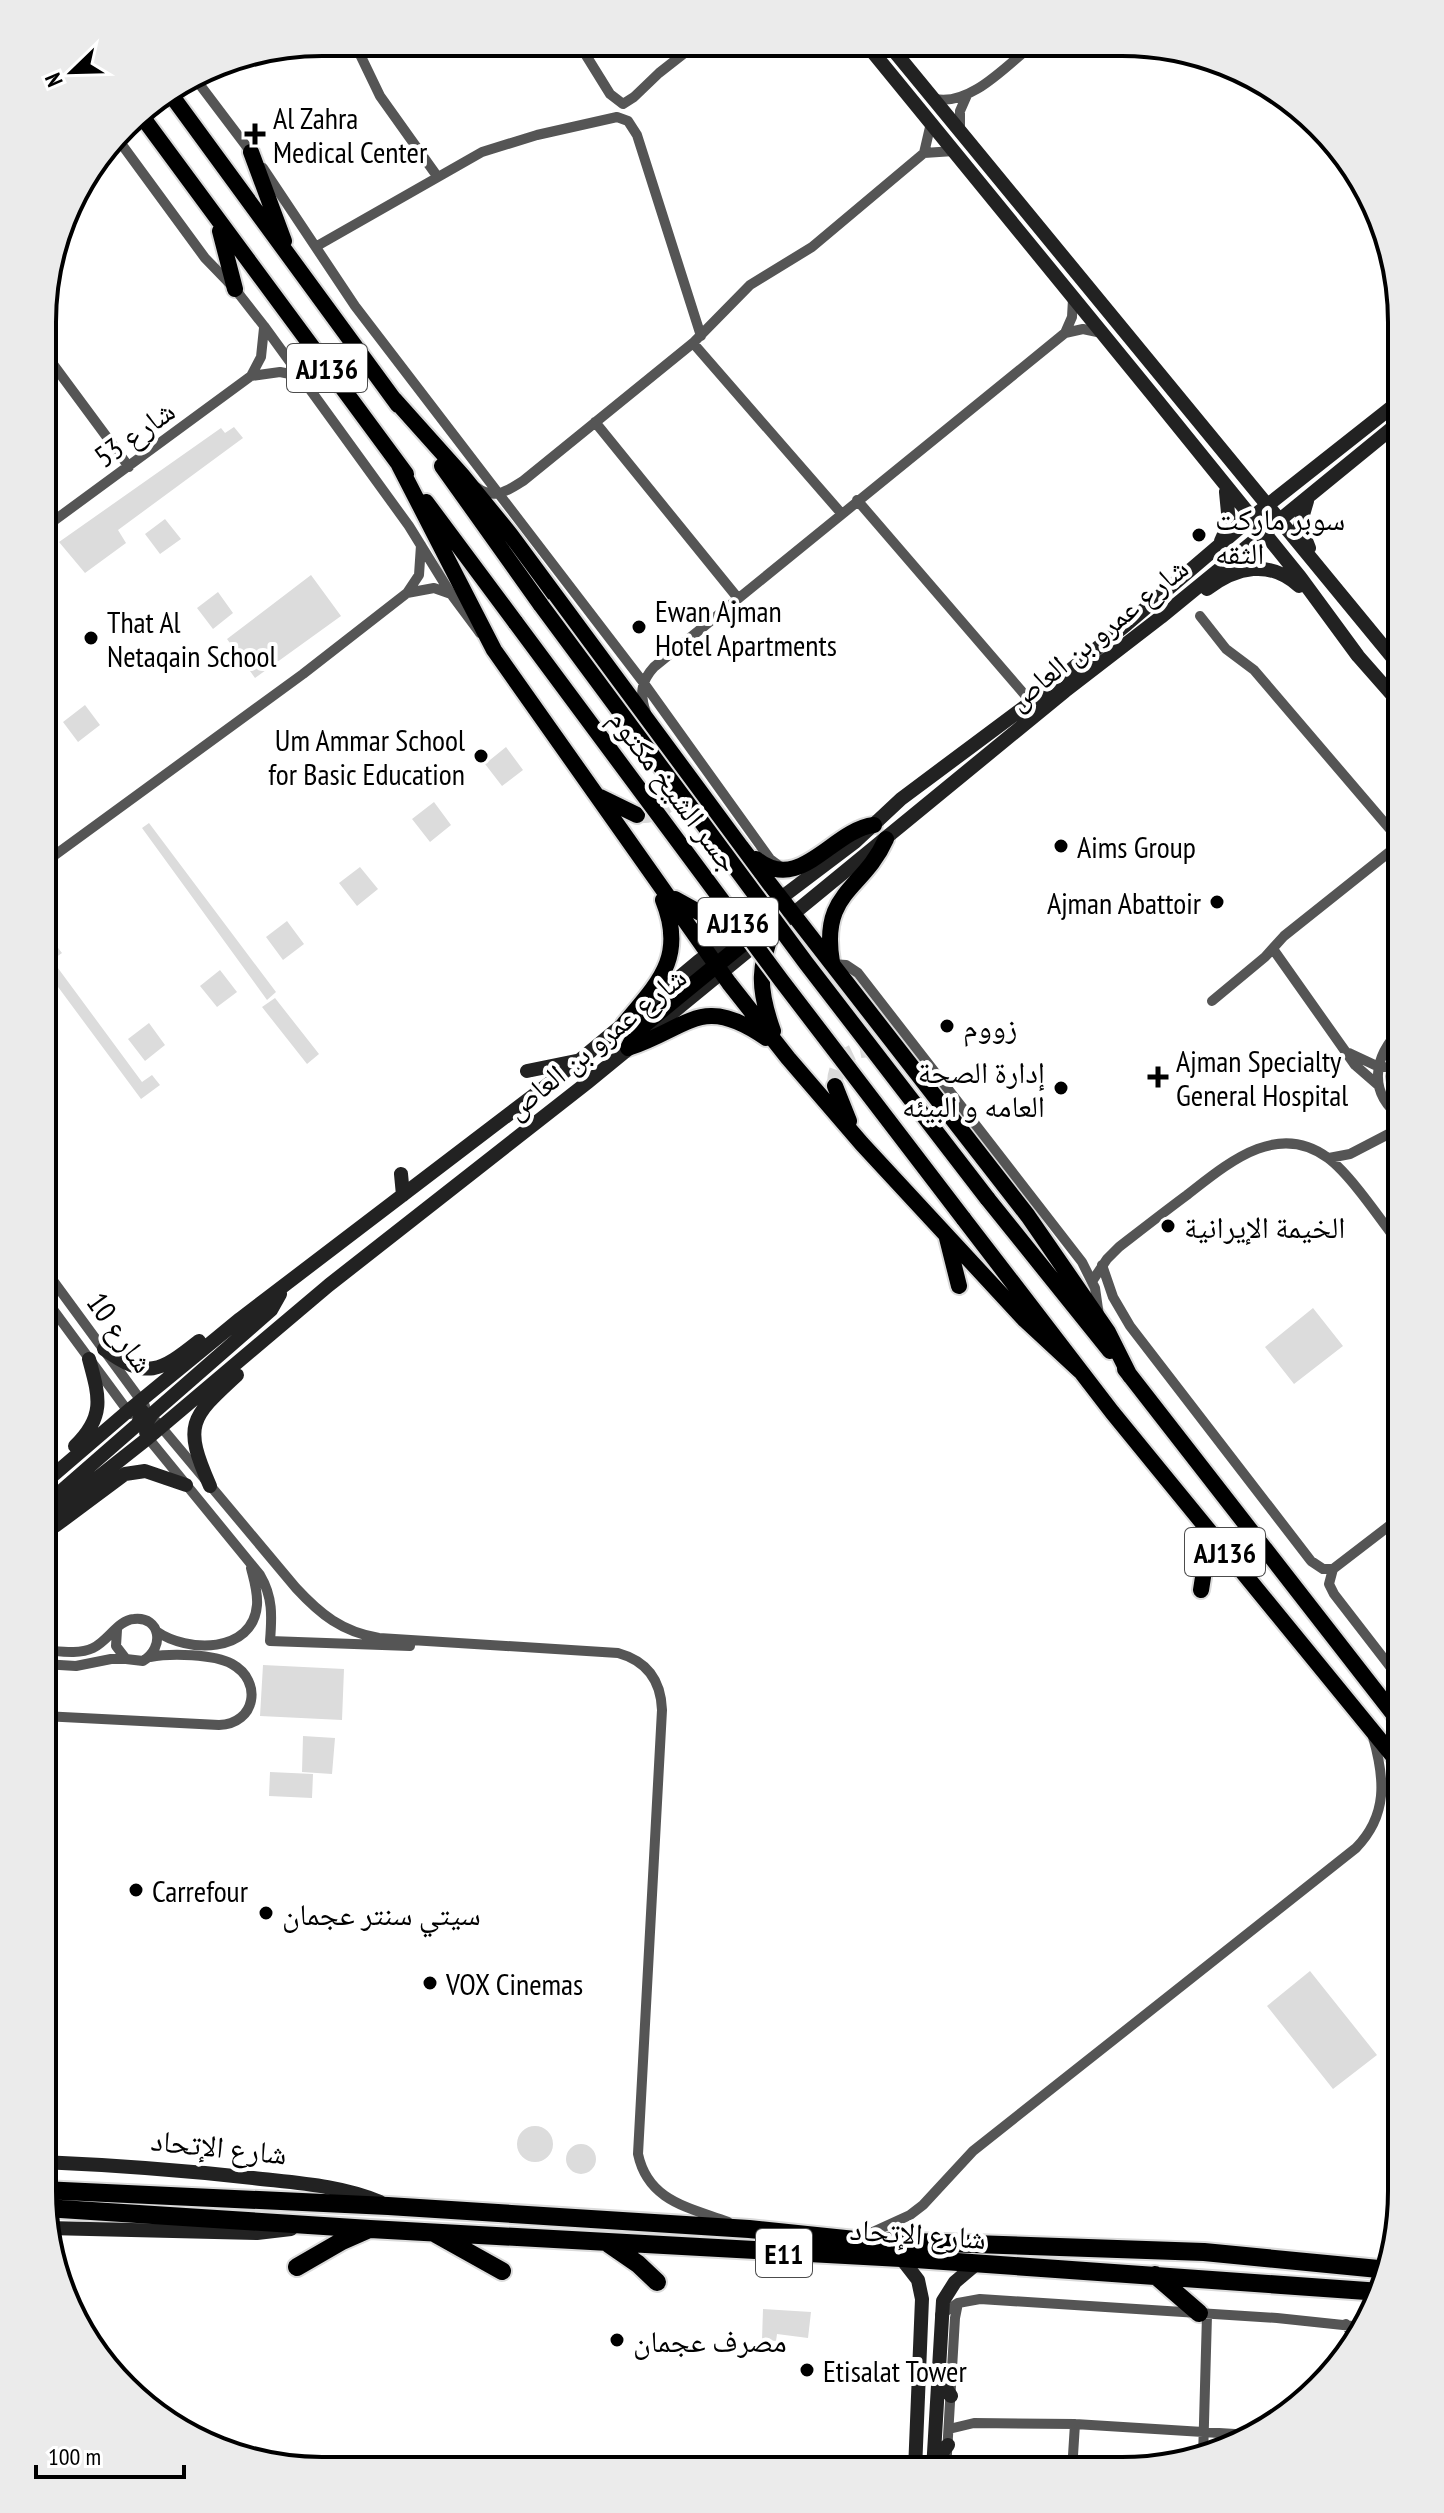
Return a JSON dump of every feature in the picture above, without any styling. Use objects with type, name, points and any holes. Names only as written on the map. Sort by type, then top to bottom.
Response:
[{"type":"highway","name":"شارع الإتحاد","points":[[56,2191],[388,2206],[749,2229],[855,2240],[1204,2252],[1376,2269]]},
{"type":"highway","name":"شارع الإتحاد","points":[[57,2209],[901,2258],[1368,2291]]},
{"type":"highway","points":[[297,2267],[370,2229]]},
{"type":"highway","points":[[432,2232],[502,2271]]},
{"type":"highway","points":[[607,2243],[638,2264],[657,2282]]},
{"type":"highway","points":[[1155,2275],[1203,2314]]},
{"type":"highway","points":[[1341,2288],[1364,2301]]},
{"type":"main road","points":[[876,56],[1388,689]]},
{"type":"main road","points":[[899,56],[1388,652]]},
{"type":"main road","name":"AJ136","points":[[175,100],[394,399]]},
{"type":"main road","name":"AJ136","points":[[146,123],[399,465]]},
{"type":"main road","points":[[251,152],[290,258]]},
{"type":"main road","points":[[218,221],[235,289]]},
{"type":"main road","points":[[394,399],[462,475],[556,593],[741,847],[1028,1216],[1099,1318],[1130,1376]]},
{"type":"main road","name":"جسر الشيخ مكتوم","points":[[394,399],[541,605],[806,963],[987,1198],[1130,1376]]},
{"type":"main road","name":"شارع عمرو بن العاص","points":[[56,1473],[240,1319],[624,1024],[711,962],[782,897],[874,825],[901,799],[1031,702],[1267,505],[1388,410]]},
{"type":"main road","name":"شارع عمرو بن العاص","points":[[794,912],[1388,431]]},
{"type":"main road","points":[[399,465],[494,650],[711,962],[862,1144],[1038,1334],[1080,1371]]},
{"type":"main road","name":"جسر الشيخ مكتوم","points":[[399,465],[781,980],[1080,1371]]},
{"type":"main road","points":[[1248,481],[1271,489],[1298,483]]},
{"type":"main road","points":[[1218,546],[1229,523],[1225,488]]},
{"type":"main road","points":[[1310,495],[1300,525],[1318,567]]},
{"type":"main road","points":[[1165,613],[1190,602],[1226,576],[1243,569],[1262,568],[1281,573],[1297,583],[1343,637]]},
{"type":"main road","points":[[672,752],[677,778]]},
{"type":"main road","points":[[596,794],[637,815]]},
{"type":"main road","points":[[741,847],[766,866],[787,871],[802,867],[853,831],[874,825]]},
{"type":"main road","points":[[832,964],[830,938],[835,912],[847,889],[875,858],[886,839]]},
{"type":"main road","points":[[741,847],[756,881],[758,900],[752,923]]},
{"type":"main road","points":[[624,1024],[660,981],[672,950],[671,924],[653,877]]},
{"type":"main road","points":[[713,920],[732,919],[748,908],[753,900],[756,881]]},
{"type":"main road","points":[[664,891],[692,911],[713,920],[752,923],[762,936],[802,944],[832,964]]},
{"type":"main road","points":[[779,1047],[761,992],[761,966],[762,936],[782,897]]},
{"type":"main road","points":[[628,1048],[640,1029],[711,962],[762,936],[794,912]]},
{"type":"main road","points":[[752,923],[762,936]]},
{"type":"main road","points":[[628,1048],[689,1019],[708,1016],[738,1022],[779,1047]]},
{"type":"main road","points":[[875,1021],[895,1022]]},
{"type":"main road","name":"شارع عمرو بن العاص","points":[[56,1511],[148,1438],[156,1420],[261,1344],[389,1236],[628,1048]]},
{"type":"main road","points":[[880,1052],[917,1076]]},
{"type":"main road","points":[[527,1071],[580,1060]]},
{"type":"main road","points":[[835,1086],[846,1116],[862,1144]]},
{"type":"main road","points":[[947,1113],[971,1119]]},
{"type":"main road","points":[[401,1174],[403,1195]]},
{"type":"main road","points":[[946,1236],[959,1286]]},
{"type":"main road","points":[[156,1420],[271,1310],[281,1290]]},
{"type":"main road","points":[[104,1349],[130,1367],[148,1371],[168,1364],[224,1322],[240,1319]]},
{"type":"main road","points":[[210,1486],[192,1439],[196,1421],[211,1399],[251,1362],[261,1344]]},
{"type":"main road","points":[[56,1466],[83,1438],[95,1419],[98,1395],[89,1359]]},
{"type":"main road","name":"AJ136","points":[[1080,1371],[1387,1750]]},
{"type":"main road","name":"AJ136","points":[[1130,1376],[1387,1706]]},
{"type":"main road","points":[[56,1496],[138,1424],[142,1401]]},
{"type":"main road","points":[[56,1525],[125,1474],[145,1471],[186,1485]]},
{"type":"main road","points":[[1201,1590],[1206,1558],[1204,1527]]},
{"type":"main road","name":"شارع الإتحاد","points":[[56,2163],[146,2166],[318,2185],[354,2193],[388,2206]]},
{"type":"main road","name":"شارع الإتحاد","points":[[59,2228],[257,2233],[293,2229],[308,2223]]},
{"type":"main road","points":[[901,2258],[913,2272],[921,2290],[922,2334],[916,2457]]},
{"type":"main road","points":[[937,2457],[940,2315],[948,2291],[962,2274],[975,2265]]},
{"type":"main road","points":[[922,2334],[932,2329],[939,2335]]},
{"type":"main road","points":[[937,2375],[951,2396]]},
{"type":"main road","points":[[942,2457],[948,2445]]},
{"type":"street","points":[[935,99],[955,100],[967,95],[1018,56]]},
{"type":"street","points":[[361,57],[380,96],[437,176]]},
{"type":"street","points":[[587,57],[610,94],[623,104]]},
{"type":"street","points":[[621,118],[623,104],[681,57]]},
{"type":"street","points":[[201,86],[317,246],[355,306],[631,666],[770,859],[787,871]]},
{"type":"street","points":[[960,128],[960,111],[967,95]]},
{"type":"street","points":[[317,246],[472,157],[507,143],[606,118],[621,118],[632,125],[637,135],[697,339],[841,513]]},
{"type":"street","points":[[924,153],[931,123]]},
{"type":"street","points":[[123,146],[205,258],[264,326],[421,543],[451,594],[494,650]]},
{"type":"street","points":[[462,475],[486,493],[501,494],[523,481],[697,339],[750,285],[812,247],[924,153],[954,151]]},
{"type":"street","points":[[1065,333],[1072,317],[1073,299]]},
{"type":"street","points":[[251,376],[264,347],[264,326]]},
{"type":"street","points":[[650,722],[642,697],[643,682],[654,667],[1065,333],[1083,329],[1102,334]]},
{"type":"street","points":[[56,368],[129,467]]},
{"type":"street","points":[[251,376],[280,372],[300,376]]},
{"type":"street","name":"شارع 53","points":[[56,519],[251,376]]},
{"type":"street","points":[[595,422],[737,597]]},
{"type":"street","points":[[516,516],[514,501],[523,481]]},
{"type":"street","points":[[857,500],[1031,702]]},
{"type":"street","points":[[56,854],[303,674],[407,593],[414,585],[421,565],[421,543]]},
{"type":"street","points":[[407,593],[434,588],[451,594]]},
{"type":"street","points":[[1200,616],[1226,649],[1251,667],[1388,827]]},
{"type":"street","points":[[631,666],[642,670],[654,667]]},
{"type":"street","points":[[1212,1001],[1284,936],[1388,853]]},
{"type":"street","points":[[1273,949],[1360,1071],[1378,1085],[1388,1105]]},
{"type":"street","points":[[832,964],[846,965],[855,970],[1093,1280],[1099,1318]]},
{"type":"street","points":[[1388,1051],[1385,1067],[1388,1077]]},
{"type":"street","points":[[1347,1052],[1385,1067]]},
{"type":"street","points":[[1378,1085],[1388,1062]]},
{"type":"street","points":[[1329,1158],[1350,1154],[1388,1134]]},
{"type":"street","points":[[1093,1280],[1119,1247],[1230,1162],[1266,1145],[1294,1144],[1329,1158],[1388,1230]]},
{"type":"street","points":[[1102,1265],[1113,1297],[1130,1326],[1311,1561],[1323,1569],[1333,1569]]},
{"type":"street","name":"شارع 10","points":[[56,1284],[156,1420],[319,1612],[346,1630],[362,1635],[420,1642]]},
{"type":"street","name":"شارع 10","points":[[56,1314],[148,1438],[260,1575],[270,1596],[270,1641],[402,1647],[420,1642]]},
{"type":"street","points":[[1387,1527],[1333,1569],[1329,1579],[1334,1594],[1387,1663]]},
{"type":"street","points":[[56,1650],[88,1650],[122,1623],[137,1618],[145,1620],[172,1640],[207,1646],[230,1642],[248,1628],[257,1607],[250,1562]]},
{"type":"street","points":[[117,1630],[116,1646],[126,1659]]},
{"type":"street","points":[[150,1657],[158,1645],[156,1631]]},
{"type":"street","points":[[420,1642],[618,1653],[631,1656],[652,1673],[658,1685],[662,1710],[638,2154],[646,2178],[665,2197],[749,2229]]},
{"type":"street","points":[[56,1665],[76,1666],[111,1659],[143,1661],[169,1655],[222,1660],[235,1666],[245,1676],[252,1700],[248,1711],[230,1725],[56,1717]]},
{"type":"street","points":[[855,2240],[889,2226],[916,2210],[973,2151],[1356,1848],[1371,1829],[1382,1800],[1382,1770],[1372,1732]]},
{"type":"street","points":[[940,2315],[958,2303],[980,2299],[1351,2325]]},
{"type":"street","points":[[948,2445],[958,2303]]},
{"type":"street","points":[[1203,2314],[1204,2444]]},
{"type":"street","points":[[1346,2324],[1349,2329]]},
{"type":"street","points":[[950,2412],[974,2423]]},
{"type":"street","points":[[949,2429],[974,2423],[1075,2424],[1230,2434]]},
{"type":"street","points":[[1073,2457],[1075,2424]]},
{"type":"shaded area","points":[[234,427],[243,438],[118,530],[126,543],[85,573],[59,542],[221,428],[225,433]]},
{"type":"shaded area","points":[[165,519],[181,539],[160,554],[145,534]]},
{"type":"shaded area","points":[[311,575],[341,616],[255,678],[227,639]]},
{"type":"shaded area","points":[[218,592],[233,613],[213,629],[197,608]]},
{"type":"shaded area","points":[[85,705],[100,725],[78,742],[63,722]]},
{"type":"shaded area","points":[[506,747],[523,770],[502,786],[485,764]]},
{"type":"shaded area","points":[[434,802],[451,825],[430,842],[412,819]]},
{"type":"shaded area","points":[[149,823],[276,992],[267,1000],[142,828]]},
{"type":"shaded area","points":[[360,867],[378,889],[357,906],[339,883]]},
{"type":"shaded area","points":[[287,921],[304,944],[283,960],[266,937]]},
{"type":"shaded area","points":[[56,965],[142,1082],[152,1075],[160,1085],[141,1099],[56,984]]},
{"type":"shaded area","points":[[220,970],[237,992],[217,1007],[200,986]]},
{"type":"shaded area","points":[[275,998],[319,1054],[307,1064],[262,1007]]},
{"type":"shaded area","points":[[149,1023],[165,1045],[145,1061],[128,1039]]},
{"type":"shaded area","points":[[1313,1308],[1343,1346],[1294,1384],[1265,1347]]},
{"type":"shaded area","points":[[263,1665],[344,1669],[342,1720],[260,1716]]},
{"type":"shaded area","points":[[303,1736],[335,1738],[332,1774],[302,1772]]},
{"type":"shaded area","points":[[270,1772],[313,1774],[312,1798],[269,1796]]},
{"type":"shaded area","points":[[1310,1971],[1377,2055],[1333,2089],[1267,2006]]},
{"type":"shaded area","points":[[535,2126],[548,2131],[553,2144],[548,2157],[535,2162],[522,2157],[517,2144],[522,2131]]},
{"type":"shaded area","points":[[581,2144],[592,2148],[596,2159],[592,2170],[581,2174],[570,2170],[566,2159],[570,2148]]},
{"type":"shaded area","points":[[763,2309],[811,2312],[808,2338],[777,2334],[776,2341],[762,2340]]},
{"type":"tunnel","points":[[637,815],[653,813],[666,806],[674,794],[677,778]]},
{"type":"tunnel","points":[[835,1086],[838,1068],[847,1056],[862,1050],[880,1052]]},
{"type":"place","name":"Al Zahra Medical Center","points":[[255,134]]},
{"type":"place","name":"سوبر ماركت الثقه","points":[[1199,535]]},
{"type":"place","name":"Ewan Ajman Hotel Apartments","points":[[639,627]]},
{"type":"place","name":"That Al Netaqain School","points":[[91,638]]},
{"type":"place","name":"Um Ammar School for Basic Education","points":[[481,756]]},
{"type":"place","name":"Aims Group","points":[[1061,846]]},
{"type":"place","name":"Ajman Abattoir","points":[[1217,902]]},
{"type":"place","name":"زووم","points":[[947,1026]]},
{"type":"place","name":"Ajman Specialty General Hospital","points":[[1158,1077]]},
{"type":"place","name":"إدارة الصحة العامه و البيئه","points":[[1061,1088]]},
{"type":"place","name":"الخيمة الإيرانية","points":[[1168,1226]]},
{"type":"place","name":"Carrefour","points":[[136,1890]]},
{"type":"place","name":"سيتي سنتر عجمان","points":[[266,1913]]},
{"type":"place","name":"VOX Cinemas","points":[[430,1983]]},
{"type":"place","name":"مصرف عجمان","points":[[617,2340]]},
{"type":"place","name":"Etisalat Tower","points":[[807,2370]]}]
